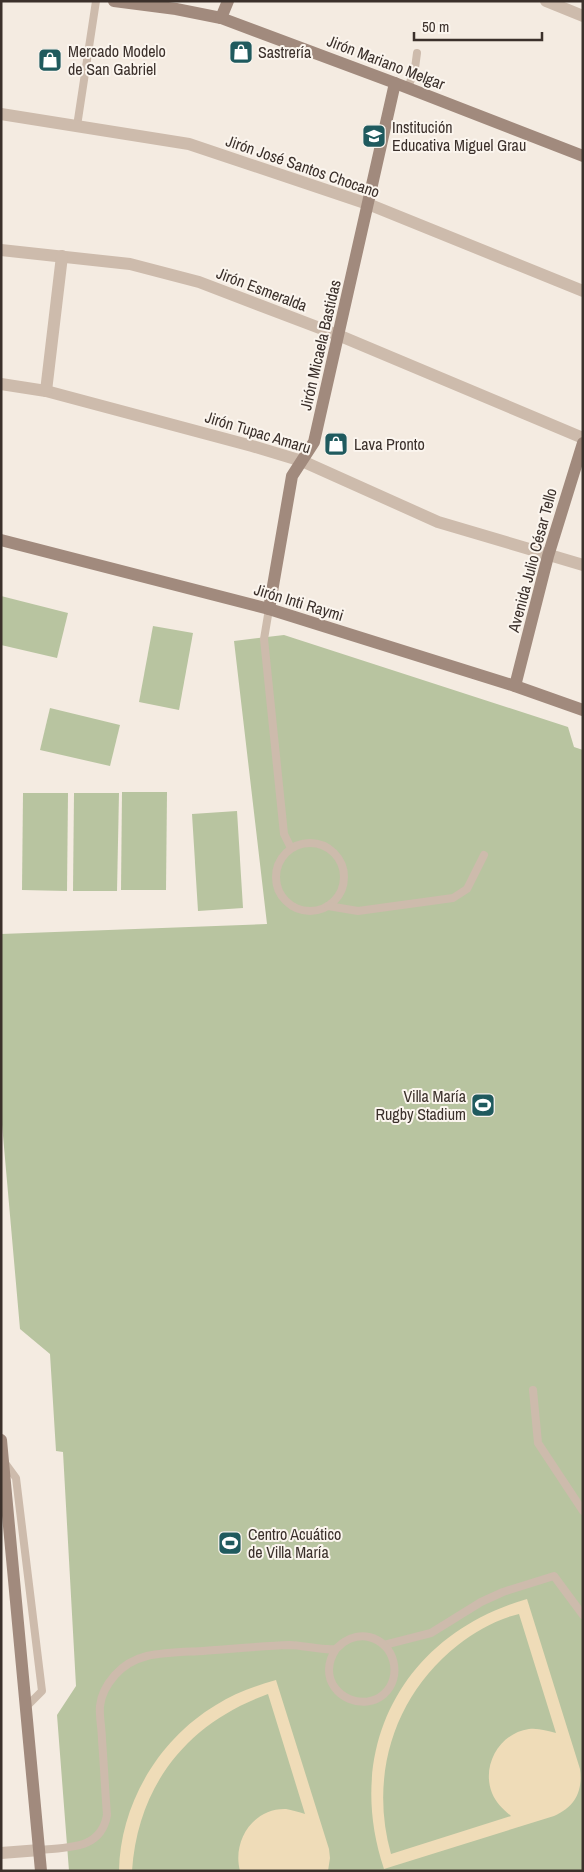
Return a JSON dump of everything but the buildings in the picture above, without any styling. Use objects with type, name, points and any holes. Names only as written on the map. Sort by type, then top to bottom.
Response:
[{"type":"street","name":"Jirón Mariano Melgar","points":[[114,1],[178,5],[221,18],[583,156]]},
{"type":"street","points":[[221,18],[228,1]]},
{"type":"street","points":[[546,1],[583,16]]},
{"type":"street","name":"Jirón Micaela Bastidas","points":[[269,609],[292,476],[314,442],[395,83]]},
{"type":"street","name":"Jirón José Santos Chocano","points":[[1,114],[189,144],[368,204],[583,291]]},
{"type":"street","name":"Jirón Esmeralda","points":[[1,250],[130,264],[199,282],[338,335],[583,438]]},
{"type":"street","points":[[46,391],[62,256]]},
{"type":"street","name":"Jirón Tupac Amaru","points":[[1,384],[46,391],[302,461],[438,522],[583,565]]},
{"type":"street","name":"Avenida Julio César Tello","points":[[516,686],[548,556],[583,443]]},
{"type":"street","name":"Jirón Inti Raymi","points":[[1,540],[269,609],[516,686],[583,710]]},
{"type":"street","points":[[1,1440],[41,1871]]},
{"type":"street","points":[[1,1853],[40,1850]]},
{"type":"lane","points":[[77,126],[96,1]]},
{"type":"lane","points":[[408,88],[415,68],[417,53]]},
{"type":"lane","points":[[269,609],[264,639],[284,834],[291,848]]},
{"type":"lane","points":[[299,844],[317,844],[333,852],[339,859],[344,876],[343,884],[335,900],[328,906],[320,910],[302,911],[286,903],[280,896],[276,888],[276,870],[284,854],[291,848],[299,844]]},
{"type":"lane","points":[[328,906],[358,910],[454,898],[467,889],[484,855]]},
{"type":"lane","points":[[534,1390],[538,1443],[583,1511]]},
{"type":"lane","points":[[384,1645],[431,1633],[481,1602],[525,1584],[554,1576],[583,1615]]},
{"type":"lane","points":[[360,1636],[377,1640],[384,1645],[391,1654],[395,1664],[393,1680],[384,1694],[375,1700],[364,1702],[354,1702],[344,1697],[333,1685],[329,1669],[331,1658],[336,1649],[351,1639],[360,1636]]},
{"type":"lane","points":[[40,1850],[79,1846],[94,1839],[104,1828],[107,1815],[100,1705],[108,1684],[124,1667],[134,1660],[157,1654],[292,1645],[336,1649]]},
{"type":"green space","points":[[1,596],[68,613],[57,658],[1,645]]},
{"type":"green space","points":[[153,626],[193,633],[179,710],[139,702]]},
{"type":"green space","points":[[284,635],[568,727],[574,747],[583,750],[583,1871],[69,1871],[57,1715],[76,1686],[63,1452],[56,1451],[50,1354],[20,1329],[1,1113],[1,934],[267,924],[234,641]]},
{"type":"green space","points":[[50,708],[120,725],[110,766],[40,750]]},
{"type":"green space","points":[[122,792],[167,792],[166,890],[121,890]]},
{"type":"green space","points":[[23,793],[68,793],[67,891],[22,890]]},
{"type":"green space","points":[[74,793],[119,793],[117,891],[73,891]]},
{"type":"green space","points":[[237,811],[243,908],[198,911],[192,814]]},
{"type":"sand","points":[[527,1599],[580,1769],[579,1791],[567,1808],[554,1816],[384,1869],[373,1824],[372,1780],[379,1739],[394,1701],[417,1668],[447,1639],[484,1616]],"holes":[[[519,1614],[556,1733],[533,1729],[519,1732],[509,1737],[496,1752],[491,1762],[489,1782],[496,1800],[511,1816],[391,1854],[385,1825],[383,1795],[392,1739],[403,1713],[417,1688],[436,1665],[458,1645],[479,1630]]]},
{"type":"sand","points":[[276,1680],[329,1849],[328,1871],[240,1871],[238,1860],[242,1838],[255,1820],[274,1810],[286,1809],[305,1814],[268,1694],[239,1706],[213,1722],[191,1740],[172,1761],[156,1785],[144,1811],[136,1840],[132,1871],[119,1871],[121,1846],[135,1798],[146,1776],[161,1755],[177,1736],[216,1705],[245,1690]]},
{"type":"place","name":"Sastrería","points":[[241,52]]},
{"type":"place","name":"Mercado Modelo de San Gabriel","points":[[50,60]]},
{"type":"place","name":"Institución Educativa Miguel Grau","points":[[374,136]]},
{"type":"place","name":"Lava Pronto","points":[[336,444]]},
{"type":"place","name":"Villa María Rugby Stadium","points":[[483,1105]]},
{"type":"place","name":"Centro Acuático de Villa María","points":[[230,1543]]}]
